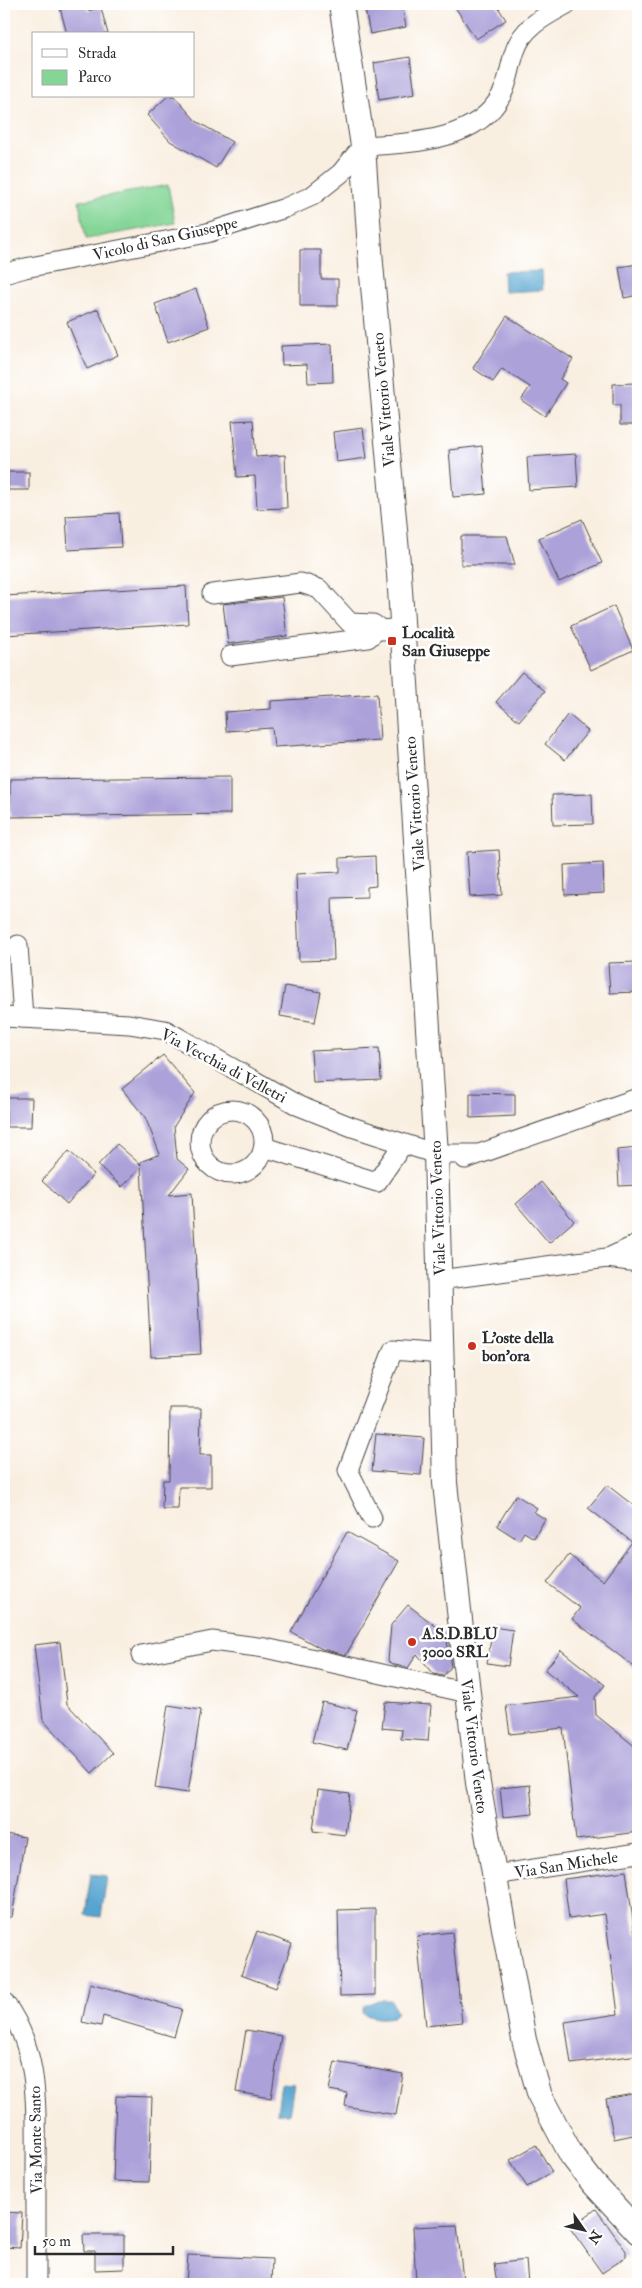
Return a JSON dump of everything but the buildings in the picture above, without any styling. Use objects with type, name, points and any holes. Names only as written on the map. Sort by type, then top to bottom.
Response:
[{"type":"main road","name":"Viale Vittorio Veneto","points":[[341,4],[363,146],[370,264],[399,574],[436,1162],[445,1483],[478,1783],[524,2040],[540,2096],[572,2156],[602,2194],[638,2232]]},
{"type":"street","points":[[363,146],[406,143],[459,132],[486,117],[503,93],[515,49],[525,32],[535,23],[567,4]]},
{"type":"street","name":"Vicolo di San Giuseppe","points":[[4,274],[25,268],[206,233],[285,208],[312,196],[341,173],[363,146]]},
{"type":"street","points":[[212,594],[301,583],[319,589],[350,623],[373,624],[378,629]]},
{"type":"street","points":[[230,656],[368,638],[378,629],[402,628]]},
{"type":"street","points":[[18,945],[23,1018]]},
{"type":"street","name":"Via Vecchia di Velletri","points":[[4,1017],[129,1024],[165,1030],[299,1106],[352,1127],[403,1144],[436,1162],[477,1154],[638,1098]]},
{"type":"street","points":[[264,1147],[377,1182],[403,1144]]},
{"type":"street","points":[[607,1258],[638,1244]]},
{"type":"street","points":[[439,1280],[607,1258],[638,1262]]},
{"type":"street","points":[[372,1518],[348,1470],[392,1350],[441,1354]]},
{"type":"street","points":[[141,1655],[212,1641],[265,1648],[468,1693]]},
{"type":"street","name":"Via San Michele","points":[[494,1875],[638,1853]]},
{"type":"street","name":"Via Monte Santo","points":[[4,2002],[14,2018],[28,2050],[35,2084],[36,2284]]},
{"type":"green space","points":[[168,185],[175,223],[86,239],[79,201]]},
{"type":"water","points":[[542,271],[543,290],[504,292],[503,272]]},
{"type":"water","points":[[91,1874],[107,1876],[101,1917],[85,1915]]},
{"type":"water","points":[[378,2000],[391,2000],[397,2012],[393,2017],[377,2018],[362,2012],[364,2006]]},
{"type":"water","points":[[281,2083],[294,2084],[289,2114],[277,2113]]},
{"type":"place","name":"Località San Giuseppe","points":[[392,641]]},
{"type":"place","name":"L’oste della bon’ora","points":[[472,1346]]},
{"type":"place","name":"A.S.D.BLU 3000 SRL","points":[[412,1642]]}]
